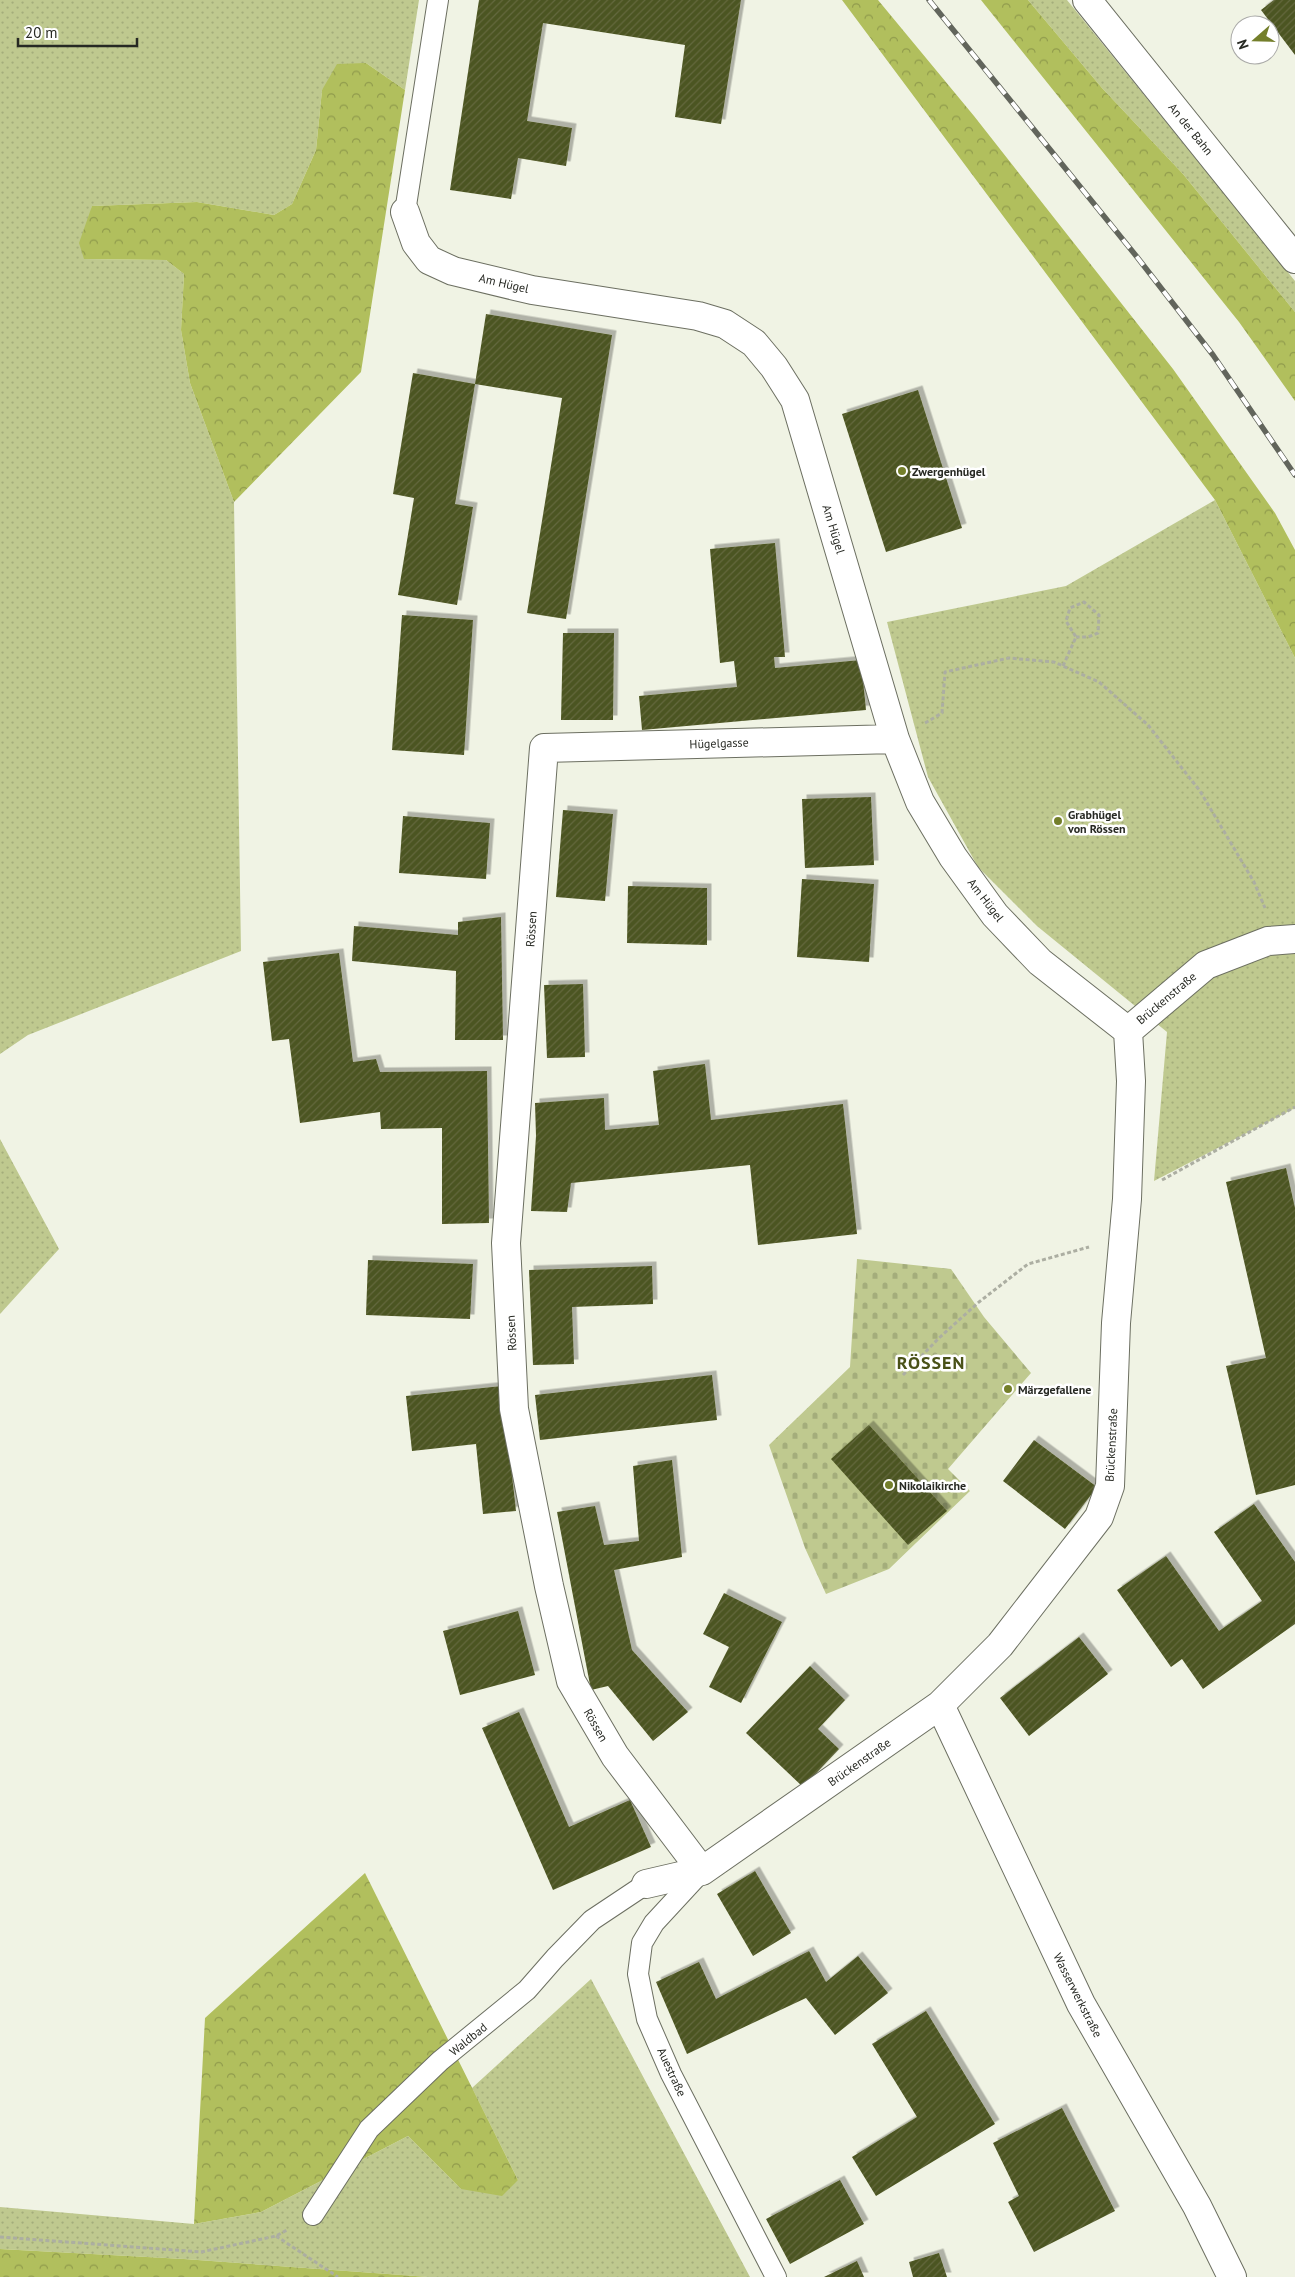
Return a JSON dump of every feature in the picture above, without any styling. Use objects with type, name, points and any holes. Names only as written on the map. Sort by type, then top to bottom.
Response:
[{"type":"street","name":"An der Bahn","points":[[1087,0],[1295,259]]},
{"type":"street","name":"Am Hügel","points":[[405,212],[416,243],[429,260],[453,271],[532,290],[698,316],[725,324],[754,343],[774,367],[795,400],[894,739],[920,802],[953,857],[995,915],[1040,962],[1128,1031]]},
{"type":"street","name":"Hügelgasse","points":[[544,748],[894,739]]},
{"type":"street","name":"Rössen","points":[[544,748],[506,1243],[514,1409],[549,1586],[571,1681],[615,1756],[702,1871]]},
{"type":"street","name":"Brückenstraße","points":[[702,1871],[940,1705],[1000,1645],[1098,1517],[1110,1486],[1116,1323],[1127,1199],[1131,1081],[1128,1031],[1206,965],[1268,941],[1287,940]]},
{"type":"street","name":"Wasserwerkstraße","points":[[940,1705],[1081,2004],[1197,2206],[1232,2277]]},
{"type":"street","points":[[646,1884],[702,1871]]},
{"type":"lane","points":[[405,212],[438,0]]},
{"type":"lane","name":"Auestraße","points":[[702,1871],[654,1923],[642,1943],[638,1974],[647,2019],[671,2074],[776,2277]]},
{"type":"lane","name":"Waldbad","points":[[313,2215],[370,2129],[440,2061],[527,1990],[592,1920],[646,1884]]},
{"type":"path","points":[[1084,602],[1099,615],[1098,633],[1088,637],[1076,637],[1066,621],[1070,608],[1084,602]]},
{"type":"path","points":[[1063,666],[1076,637]]},
{"type":"path","points":[[894,739],[942,713],[945,672],[1009,658],[1054,662],[1099,682],[1148,725],[1200,791],[1287,940]]},
{"type":"path","points":[[1127,1199],[1295,1107]]},
{"type":"path","points":[[903,1376],[939,1338],[979,1302],[1028,1264],[1123,1238]]},
{"type":"path","points":[[0,2237],[201,2252],[276,2236],[313,2215]]},
{"type":"path","points":[[276,2236],[338,2277]]},
{"type":"green space","points":[[0,0],[419,0],[405,90],[366,63],[322,90],[316,150],[292,204],[274,215],[197,202],[92,206],[85,259],[166,260],[184,274],[181,330],[190,383],[234,502],[241,951],[28,1035],[0,1054]]},
{"type":"green space","points":[[842,0],[878,0],[974,116],[1173,369],[1275,513],[1295,550],[1295,658],[1215,500]]},
{"type":"green space","points":[[981,0],[1028,0],[1102,88],[1183,174],[1295,312],[1295,401],[1239,322]]},
{"type":"green space","points":[[1028,0],[1067,0],[1295,281],[1295,312],[1183,174],[1102,88]]},
{"type":"green space","points":[[366,63],[405,90],[361,372],[234,502],[190,383],[181,330],[184,274],[166,260],[84,259],[79,243],[92,206],[197,202],[274,215],[292,204],[316,150],[322,90],[337,64]]},
{"type":"green space","points":[[1215,500],[1295,658],[1295,1108],[1154,1181],[1167,1032],[1037,926],[978,867],[928,777],[887,622],[1066,586]]},
{"type":"green space","points":[[0,1139],[59,1249],[0,1314]]},
{"type":"green space","points":[[857,1259],[951,1269],[984,1317],[1031,1373],[948,1469],[970,1491],[889,1569],[826,1594],[805,1548],[769,1445],[850,1367]]},
{"type":"green space","points":[[365,1873],[518,2180],[502,2196],[461,2189],[408,2136],[261,2212],[194,2224],[205,2018]]},
{"type":"green space","points":[[591,1979],[750,2277],[429,2277],[184,2259],[0,2249],[0,2207],[194,2224],[261,2212],[408,2136],[461,2189],[518,2180],[472,2088]]},
{"type":"green space","points":[[0,2249],[184,2259],[429,2277],[0,2277]]},
{"type":"building","points":[[479,0],[741,0],[721,124],[675,117],[685,45],[543,23],[527,121],[572,128],[566,166],[518,158],[511,199],[450,190]]},
{"type":"building","points":[[1274,0],[1295,0],[1295,55],[1280,35],[1280,15],[1265,15],[1261,10]]},
{"type":"building","points":[[486,314],[612,335],[566,619],[527,613],[562,398],[475,384]]},
{"type":"building","points":[[413,373],[475,384],[455,504],[473,507],[457,605],[398,595],[414,498],[393,494]]},
{"type":"building","name":"Zwergenhügel","points":[[918,390],[962,528],[886,552],[842,414]]},
{"type":"building","points":[[775,543],[785,657],[774,657],[775,668],[861,660],[866,710],[642,730],[639,696],[737,687],[734,661],[720,663],[710,549]]},
{"type":"building","points":[[402,615],[473,620],[464,755],[392,750]]},
{"type":"building","points":[[563,633],[614,633],[613,720],[561,720]]},
{"type":"building","points":[[871,797],[874,865],[805,868],[802,799]]},
{"type":"building","points":[[563,810],[613,814],[605,901],[556,897]]},
{"type":"building","points":[[403,816],[490,823],[486,879],[399,873]]},
{"type":"building","points":[[802,879],[874,884],[869,962],[797,957]]},
{"type":"building","points":[[628,886],[707,888],[707,945],[627,943]]},
{"type":"building","points":[[501,917],[503,1040],[455,1040],[456,971],[352,961],[354,926],[458,935],[458,922]]},
{"type":"building","points":[[339,953],[353,1062],[376,1059],[380,1072],[487,1071],[489,1223],[442,1224],[442,1128],[381,1129],[380,1112],[300,1123],[289,1039],[272,1041],[263,962]]},
{"type":"building","points":[[583,984],[585,1057],[547,1058],[544,985]]},
{"type":"building","points":[[705,1064],[711,1120],[843,1104],[857,1234],[758,1245],[750,1165],[571,1183],[567,1212],[531,1211],[536,1136],[535,1103],[604,1098],[605,1130],[659,1125],[653,1071]]},
{"type":"building","points":[[1286,1168],[1295,1208],[1295,1485],[1256,1495],[1226,1366],[1266,1358],[1226,1182]]},
{"type":"building","points":[[368,1260],[473,1264],[470,1319],[366,1315]]},
{"type":"building","points":[[652,1266],[653,1304],[572,1307],[574,1364],[533,1365],[529,1270]]},
{"type":"building","points":[[712,1375],[717,1420],[540,1440],[535,1395]]},
{"type":"building","points":[[502,1386],[516,1511],[483,1514],[476,1444],[412,1451],[406,1396]]},
{"type":"building","name":"Nikolaikirche","points":[[869,1425],[947,1511],[908,1545],[831,1459]]},
{"type":"building","points":[[1034,1440],[1097,1487],[1065,1529],[1003,1481]]},
{"type":"building","points":[[672,1460],[682,1557],[614,1570],[632,1650],[688,1712],[653,1741],[608,1686],[591,1690],[557,1512],[595,1506],[604,1545],[639,1541],[633,1466]]},
{"type":"building","points":[[1254,1504],[1295,1562],[1295,1624],[1203,1689],[1182,1659],[1171,1667],[1117,1590],[1166,1556],[1219,1631],[1262,1601],[1214,1532]]},
{"type":"building","points":[[724,1593],[782,1622],[741,1703],[709,1687],[729,1647],[703,1634]]},
{"type":"building","points":[[518,1611],[535,1675],[460,1695],[443,1631]]},
{"type":"building","points":[[1079,1637],[1108,1674],[1029,1736],[1000,1698]]},
{"type":"building","points":[[810,1666],[845,1700],[818,1729],[839,1749],[803,1787],[746,1733]]},
{"type":"building","points":[[519,1712],[569,1827],[630,1800],[651,1847],[553,1890],[482,1728]]},
{"type":"building","points":[[755,1871],[791,1933],[753,1956],[717,1894]]},
{"type":"building","points":[[809,1951],[826,1982],[858,1956],[888,1993],[835,2035],[806,1998],[687,2054],[656,1982],[699,1962],[716,1999]]},
{"type":"building","points":[[926,2011],[995,2124],[876,2196],[852,2157],[917,2117],[872,2044]]},
{"type":"building","points":[[1062,2108],[1115,2211],[1034,2252],[1008,2202],[1019,2196],[993,2143]]},
{"type":"building","points":[[840,2180],[864,2224],[790,2264],[766,2219]]},
{"type":"building","points":[[939,2253],[947,2277],[913,2277],[909,2262]]},
{"type":"building","points":[[857,2261],[864,2277],[824,2277]]},
{"type":"railway","points":[[929,0],[1137,257],[1213,355],[1295,475]]},
{"type":"place","name":"Zwergenhügel","points":[[902,471]]},
{"type":"place","name":"Grabhügel von Rössen","points":[[1058,821]]},
{"type":"place","name":"Märzgefallene","points":[[1008,1389]]},
{"type":"place","name":"Nikolaikirche","points":[[889,1485]]},
{"type":"district","name":"RÖSSEN","points":[[931,1362]]}]
